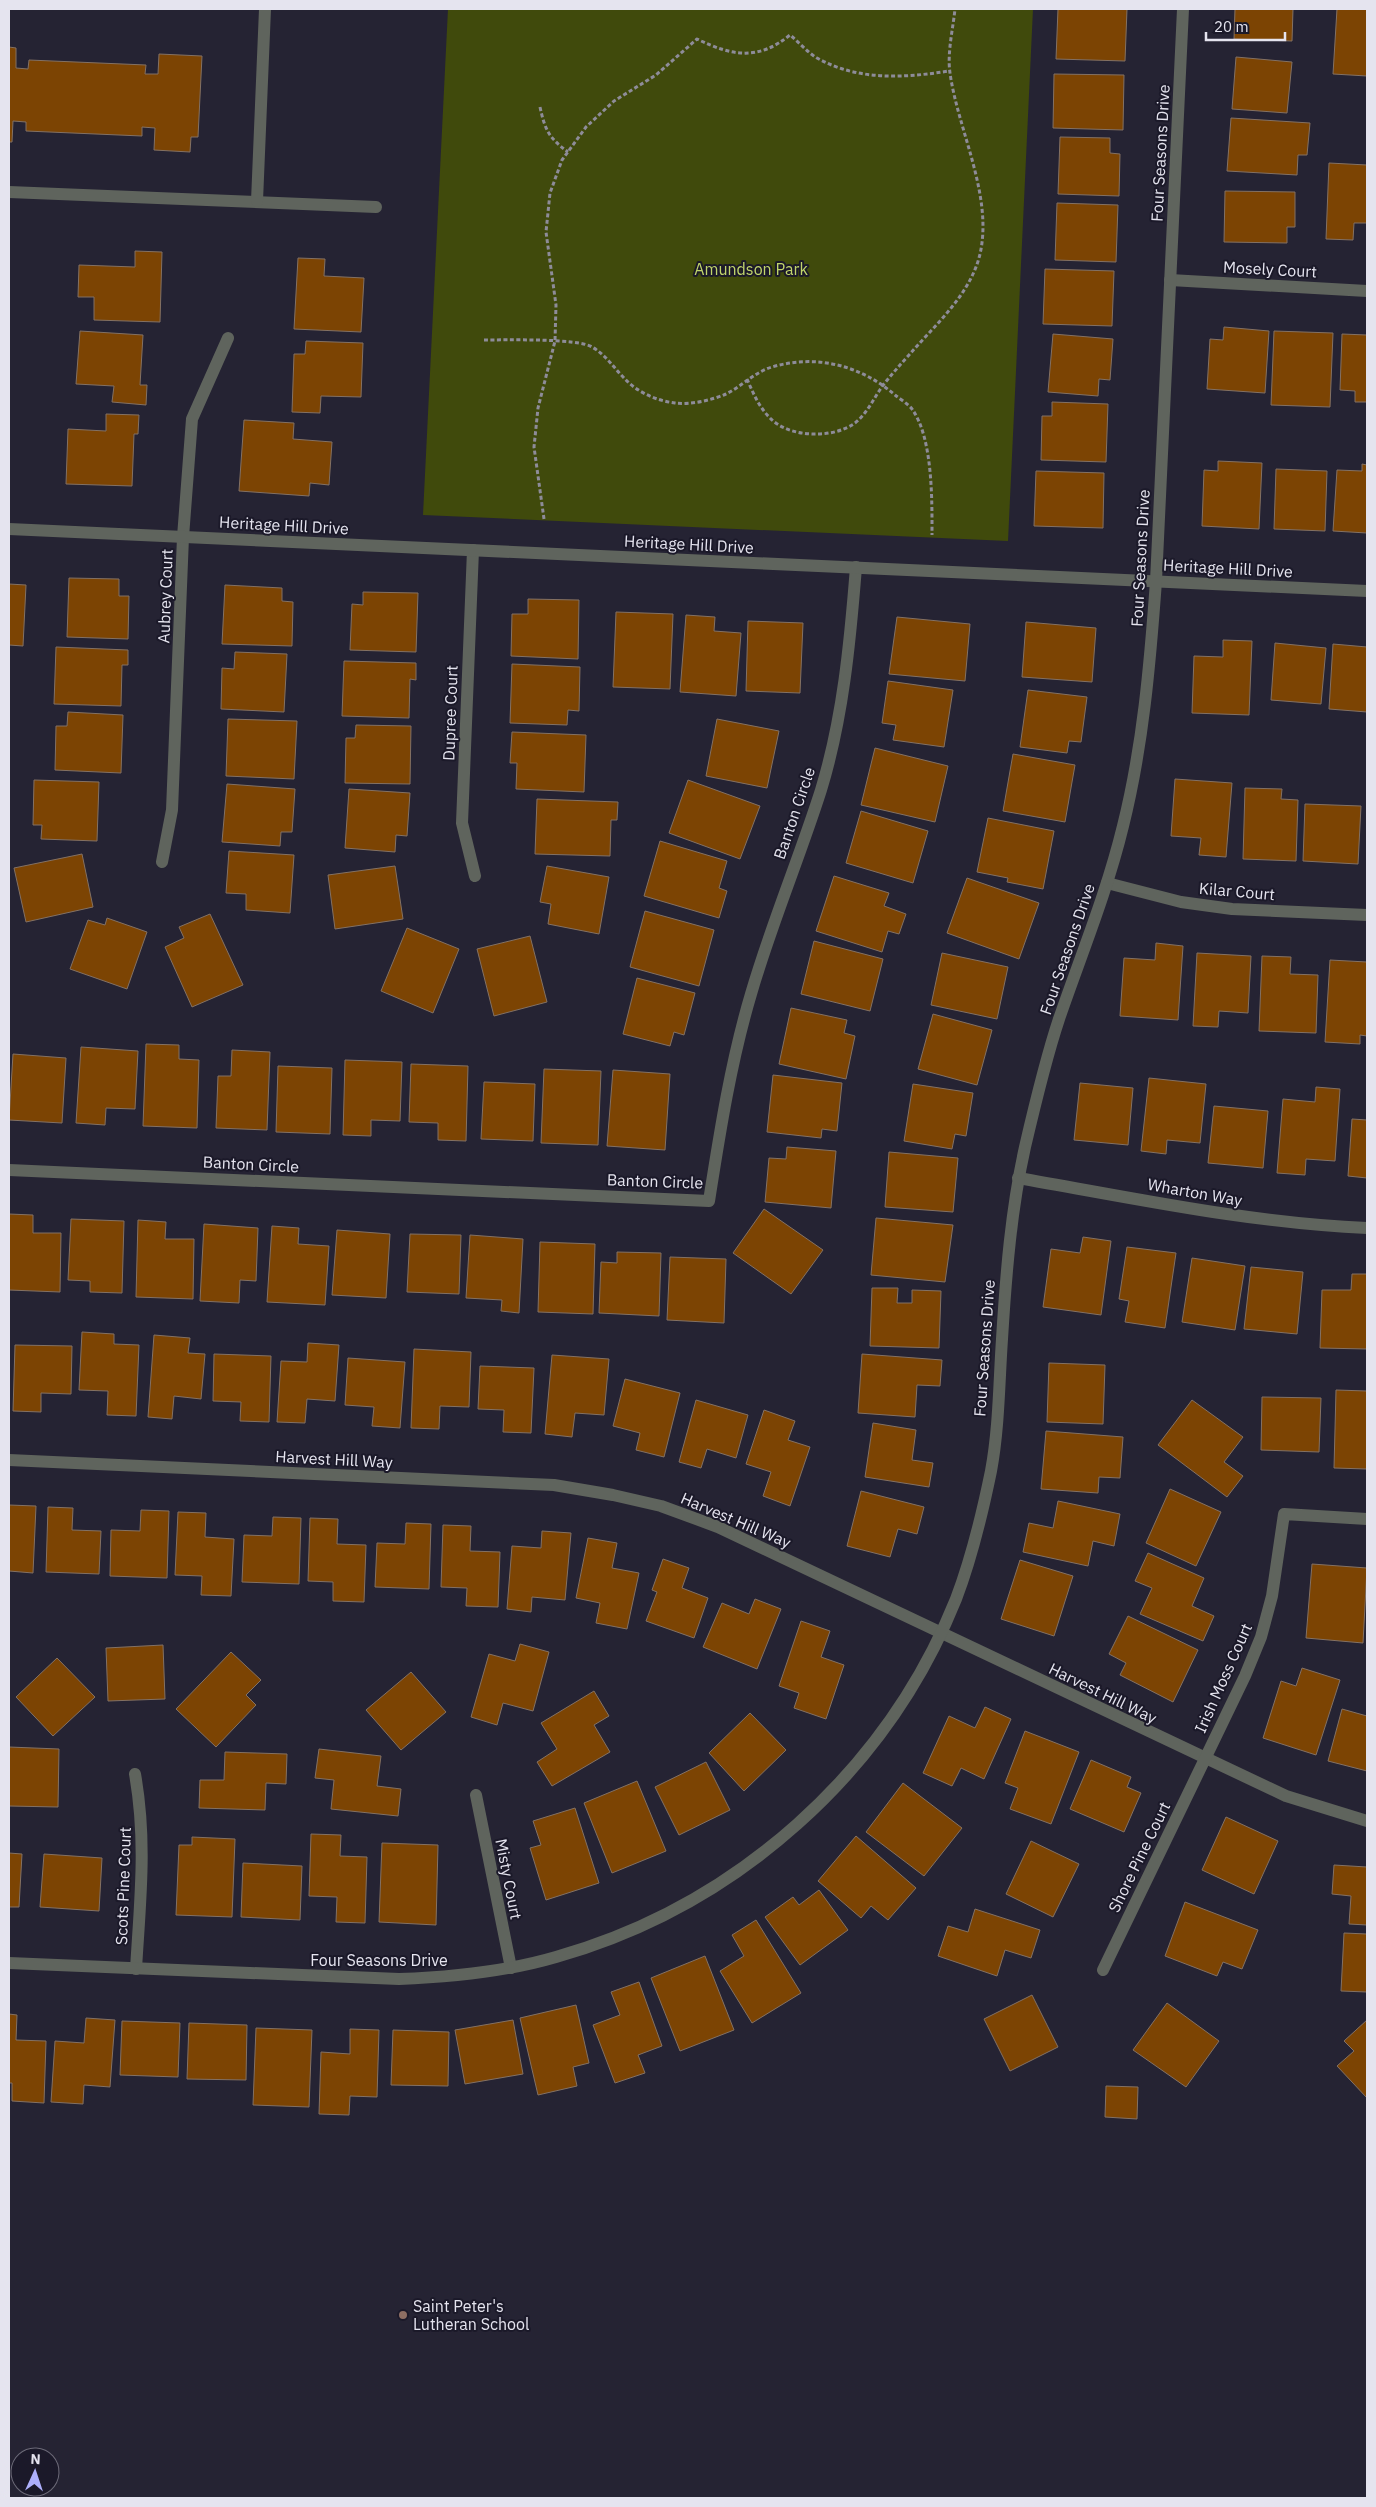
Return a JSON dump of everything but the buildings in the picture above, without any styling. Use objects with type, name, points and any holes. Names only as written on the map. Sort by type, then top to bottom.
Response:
[{"type":"street","points":[[257,201],[265,9]]},
{"type":"street","name":"Four Seasons Drive","points":[[9,1963],[399,1980],[451,1977],[510,1968],[555,1958],[615,1938],[703,1894],[761,1855],[802,1821],[846,1776],[892,1718],[925,1664],[956,1598],[976,1538],[992,1466],[1006,1270],[1018,1178],[1036,1098],[1058,1023],[1107,883],[1123,825],[1140,748],[1149,671],[1156,581],[1183,9]]},
{"type":"street","points":[[9,192],[376,207]]},
{"type":"street","name":"Mosely Court","points":[[1170,280],[1367,291]]},
{"type":"street","name":"Aubrey Court","points":[[162,862],[172,810],[183,537],[192,419],[228,338]]},
{"type":"street","name":"Heritage Hill Drive","points":[[9,529],[1367,591]]},
{"type":"street","name":"Dupree Court","points":[[473,550],[462,822],[475,876]]},
{"type":"street","name":"Banton Circle","points":[[9,1170],[709,1201],[727,1092],[750,995],[821,790],[838,721],[849,651],[856,567]]},
{"type":"street","name":"Kilar Court","points":[[1107,883],[1181,902],[1223,908],[1367,915]]},
{"type":"street","name":"Wharton Way","points":[[1018,1178],[1239,1217],[1323,1226],[1367,1228]]},
{"type":"street","name":"Harvest Hill Way","points":[[9,1460],[554,1486],[613,1495],[661,1506],[718,1527],[1286,1796],[1367,1821]]},
{"type":"street","name":"Irish Moss Court","points":[[1205,1759],[1261,1637],[1272,1596],[1284,1514],[1367,1518]]},
{"type":"street","name":"Shore Pine Court","points":[[1103,1970],[1205,1759]]},
{"type":"street","name":"Scots Pine Court","points":[[135,1774],[142,1812],[143,1845],[136,1969]]},
{"type":"street","name":"Misty Court","points":[[476,1795],[510,1968]]},
{"type":"path","points":[[747,379],[757,401],[771,419],[790,430],[815,434],[836,432],[855,423],[870,406],[883,385],[962,296],[979,258],[983,219],[978,185],[958,117],[950,71],[955,9]]},
{"type":"path","points":[[544,519],[534,448],[538,408],[555,341],[556,305],[546,232],[550,193],[562,160],[586,127],[614,101],[656,75],[697,39],[720,50],[749,54],[778,44],[790,35],[816,57],[852,73],[892,76],[950,71]]},
{"type":"path","points":[[540,107],[544,125],[553,141],[568,152]]},
{"type":"path","points":[[484,340],[555,341],[591,346],[606,357],[626,380],[654,398],[676,403],[702,401],[727,393],[747,379],[771,367],[811,360],[847,366],[883,385],[912,410],[924,438],[932,480],[932,535]]},
{"type":"green space","name":"Amundson Park","points":[[448,9],[1033,9],[1008,541],[423,515]]},
{"type":"place","name":"Saint Peter's Lutheran School","points":[[403,2315]]}]
